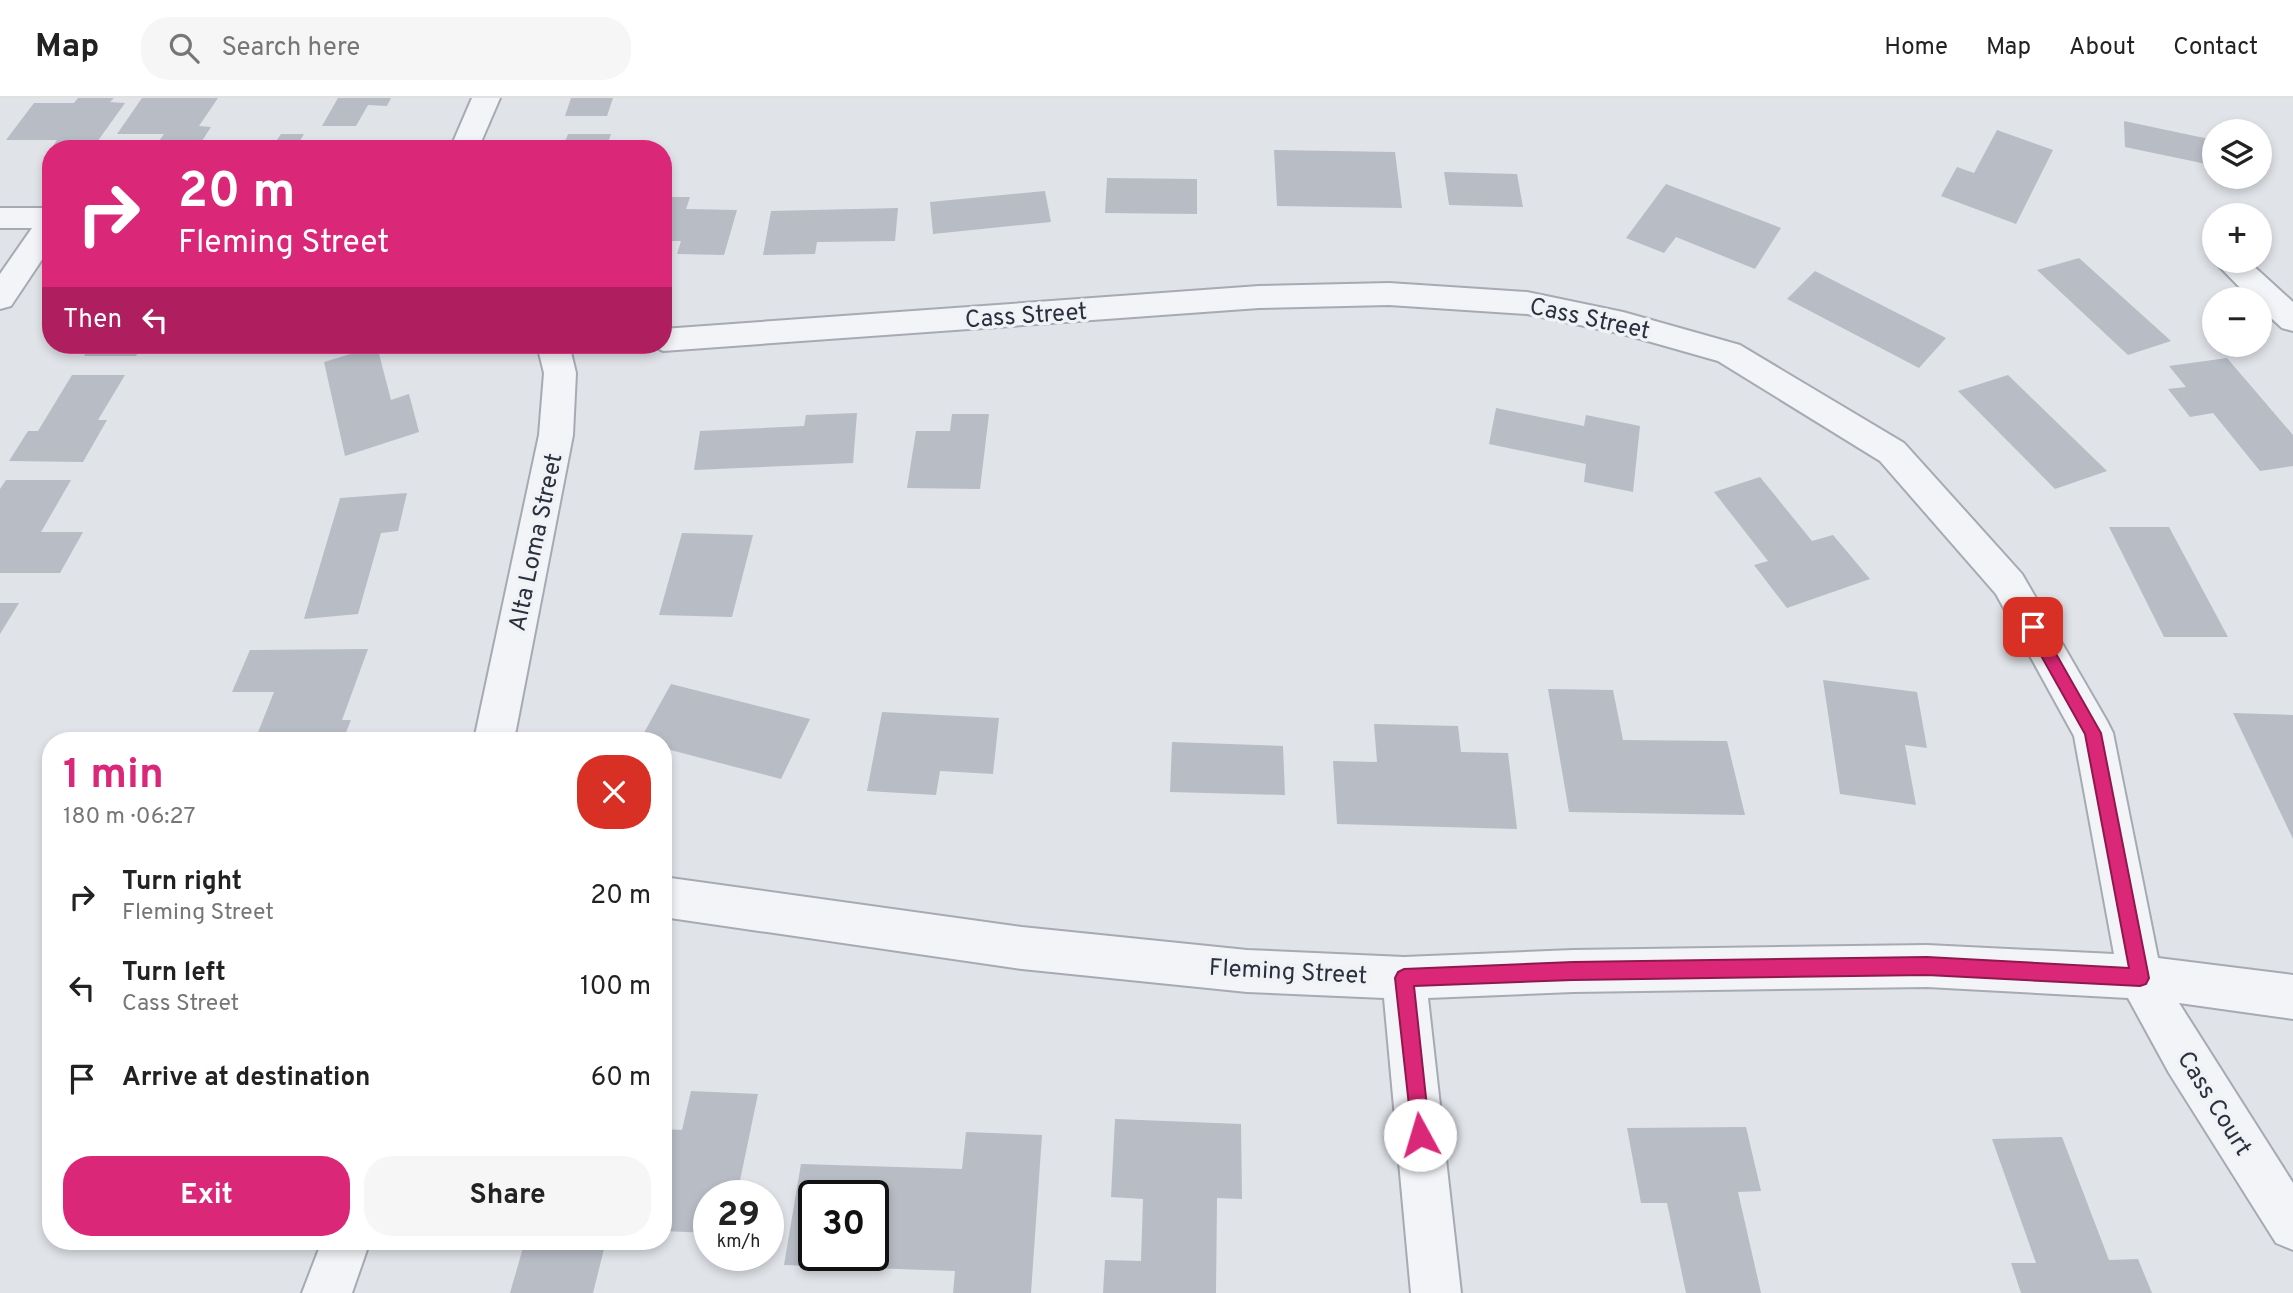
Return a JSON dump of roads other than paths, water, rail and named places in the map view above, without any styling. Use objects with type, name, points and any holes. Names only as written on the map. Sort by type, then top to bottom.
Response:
[{"type":"street","points":[[468,140],[486,98]]},
{"type":"street","points":[[0,218],[42,220]]},
{"type":"street","points":[[0,298],[42,234]]},
{"type":"street","points":[[2242,273],[2293,320]]},
{"type":"street","name":"Cass Street","points":[[672,339],[1259,297],[1389,294],[1527,303],[1623,323],[1729,353],[1892,452],[2009,584],[2093,733],[2140,978]]},
{"type":"street","name":"Alta Loma Street","points":[[496,732],[556,435],[562,354]]},
{"type":"street","name":"Fleming Street","points":[[672,898],[1022,948],[1247,971],[1404,978],[1573,971],[1927,966],[2140,978],[2293,998]]},
{"type":"street","points":[[1404,978],[1436,1293]]},
{"type":"street","name":"Cass Court","points":[[2140,978],[2185,1057],[2293,1227]]},
{"type":"street","points":[[327,1293],[343,1250]]}]
